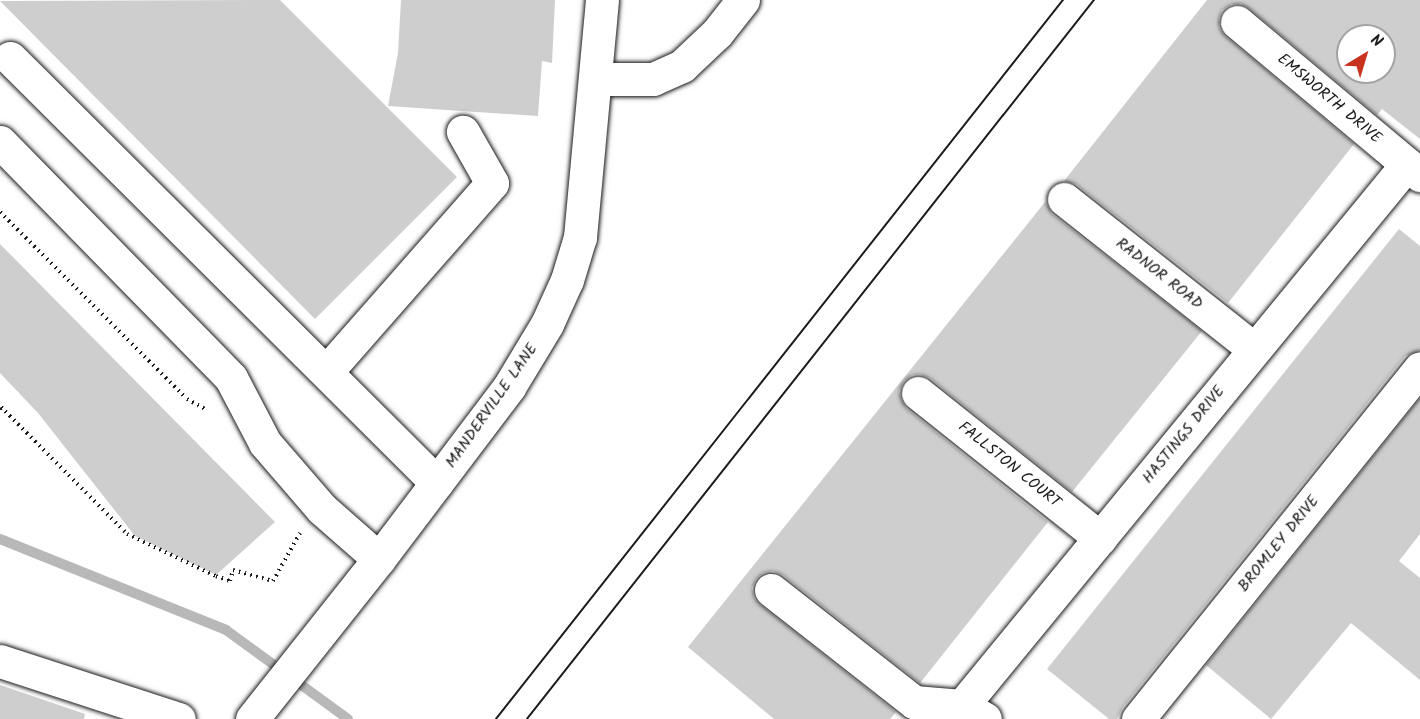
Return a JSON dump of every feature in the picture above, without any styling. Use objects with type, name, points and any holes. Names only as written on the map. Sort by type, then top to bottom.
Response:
[{"type":"street","name":"MANDERVILLE LANE","points":[[252,719],[379,560],[530,356],[567,280],[580,237],[602,0]]},
{"type":"street","points":[[596,79],[653,79],[682,66],[717,33],[743,0]]},
{"type":"street","name":"EMSWORTH DRIVE","points":[[1237,22],[1413,169]]},
{"type":"street","points":[[10,58],[437,483]]},
{"type":"street","points":[[327,371],[492,183],[463,132]]},
{"type":"street","points":[[0,142],[231,378],[265,442],[322,509],[379,560]]},
{"type":"street","name":"HASTINGS DRIVE","points":[[771,590],[914,702],[974,712],[1100,538],[1254,350],[1413,169]]},
{"type":"street","name":"RADNOR ROAD","points":[[1064,199],[1254,350]]},
{"type":"street","name":"BROMLEY DRIVE","points":[[1138,719],[1420,368]]},
{"type":"street","name":"FALLSTON COURT","points":[[918,393],[1100,538]]},
{"type":"street","points":[[0,661],[179,719]]},
{"type":"path","points":[[0,212],[187,399],[216,415]]},
{"type":"path","points":[[0,410],[1,408],[127,534],[216,576],[230,581],[233,570],[273,581],[303,530]]},
{"type":"building","points":[[280,0],[457,177],[315,319],[0,1]]},
{"type":"building","points":[[401,0],[555,0],[552,63],[542,61],[538,116],[388,106],[398,53]]},
{"type":"building","points":[[1207,0],[1420,0],[1420,139],[1382,109],[1377,115],[1340,84],[1396,84],[1396,24],[1336,24],[1336,81],[1249,8],[1241,4],[1231,4],[1222,10],[1219,28],[1225,36],[1354,144],[1228,303],[1076,184],[1064,181]]},
{"type":"building","points":[[1045,202],[1052,214],[1202,331],[1072,492],[930,378],[920,374],[912,375],[904,381],[899,391],[906,408],[1048,522],[920,683],[783,575],[773,571],[763,573],[756,579],[752,588],[754,598],[759,604],[896,712],[890,719],[774,719],[688,647]]},
{"type":"building","points":[[1399,229],[1420,246],[1420,350],[1405,356],[1123,707],[1117,719],[1109,719],[1047,669]]},
{"type":"building","points":[[0,244],[275,522],[216,575],[135,536],[38,413],[0,373]]},
{"type":"building","points":[[1420,398],[1420,534],[1399,561],[1420,578],[1420,680],[1351,623],[1271,719],[1206,665]]},
{"type":"building","points":[[0,685],[85,714],[84,719],[0,719]]},
{"type":"waterway","points":[[0,539],[226,630],[348,719]]},
{"type":"tram line","points":[[496,719],[1063,0]]},
{"type":"tram line","points":[[527,719],[1094,0]]}]
